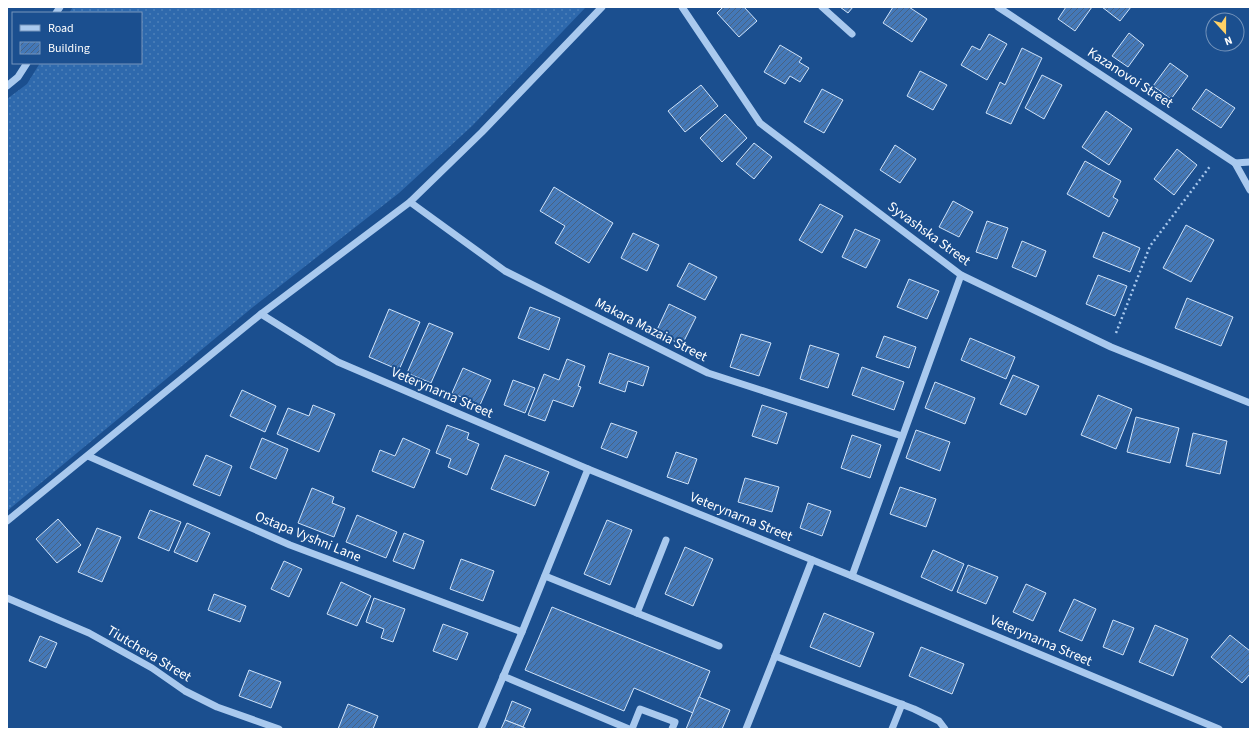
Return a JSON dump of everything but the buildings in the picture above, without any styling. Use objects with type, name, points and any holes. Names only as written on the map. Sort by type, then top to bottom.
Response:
[{"type":"street","points":[[7,521],[261,314],[410,202],[482,132],[602,7]]},
{"type":"street","name":"Syvashska Street","points":[[682,7],[760,123],[961,275],[1111,347],[1250,403]]},
{"type":"street","points":[[822,7],[852,34]]},
{"type":"street","name":"Kazanovoi Street","points":[[998,7],[1235,163]]},
{"type":"street","points":[[7,86],[18,77],[26,64]]},
{"type":"street","points":[[1250,162],[1235,163],[1250,190]]},
{"type":"street","name":"Makara Mazaia Street","points":[[410,202],[505,271],[708,373],[902,436]]},
{"type":"street","points":[[852,576],[961,275]]},
{"type":"street","name":"Veterynarna Street","points":[[261,314],[338,362],[588,469],[852,576],[1219,729]]},
{"type":"street","name":"Ostapa Vyshni Lane","points":[[88,456],[290,545],[522,632]]},
{"type":"street","points":[[481,729],[588,469]]},
{"type":"street","points":[[637,613],[666,540]]},
{"type":"street","points":[[746,729],[812,560]]},
{"type":"street","points":[[545,576],[719,646]]},
{"type":"street","name":"Tiutcheva Street","points":[[7,598],[88,633],[152,668],[185,692],[217,707],[279,729]]},
{"type":"street","points":[[775,656],[914,709],[939,722],[945,729]]},
{"type":"street","points":[[504,676],[631,729],[640,709],[675,722],[672,729]]},
{"type":"street","points":[[892,729],[902,704]]},
{"type":"path","points":[[1111,347],[1150,246],[1220,153]]},
{"type":"shaded area","points":[[73,7],[586,7],[472,126],[399,193],[253,307],[7,511],[7,99],[27,84],[39,64],[142,64],[142,12],[70,12]]}]
